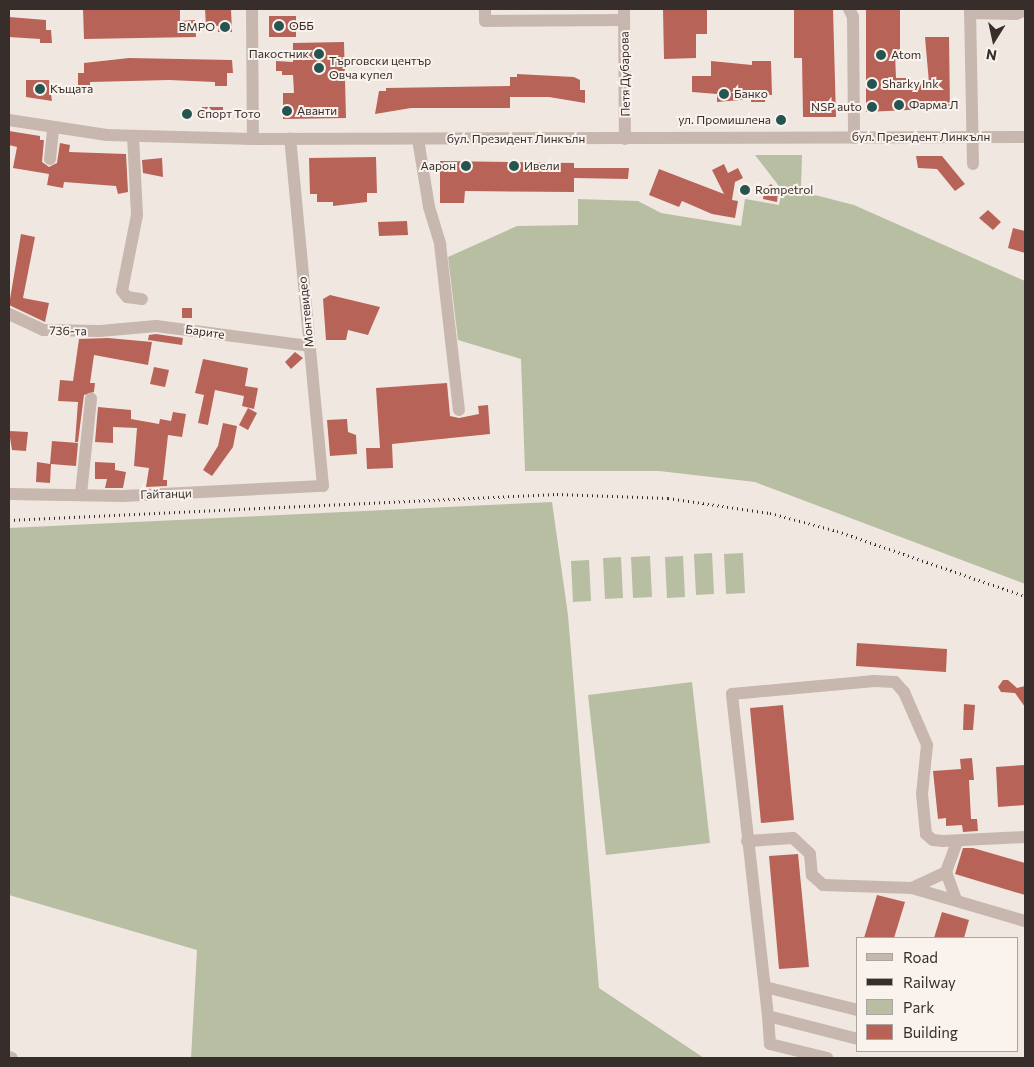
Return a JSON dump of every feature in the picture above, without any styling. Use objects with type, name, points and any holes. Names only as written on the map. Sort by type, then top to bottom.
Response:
[{"type":"street","points":[[252,9],[253,139]]},
{"type":"street","points":[[485,9],[486,21],[624,15]]},
{"type":"street","points":[[849,9],[853,17],[854,138]]},
{"type":"street","points":[[973,164],[970,11],[1016,14],[1025,10]]},
{"type":"street","name":"Петя Дубарова","points":[[624,15],[625,139]]},
{"type":"street","name":"бул. Президент Линкълн","points":[[9,120],[54,129],[133,136],[253,139],[1025,137]]},
{"type":"street","points":[[50,159],[54,129]]},
{"type":"street","points":[[133,136],[137,215],[122,291],[127,297],[142,299]]},
{"type":"street","name":"Монтевидео","points":[[290,139],[323,486]]},
{"type":"street","points":[[418,139],[428,206],[440,244],[459,410]]},
{"type":"street","name":"736-та","points":[[9,314],[43,330],[100,331]]},
{"type":"street","name":"Барите","points":[[100,331],[156,326],[310,346]]},
{"type":"street","points":[[81,494],[91,399]]},
{"type":"street","name":"Гайтанци","points":[[9,494],[190,493],[323,486]]},
{"type":"street","points":[[827,1058],[805,1056],[770,1044],[732,694],[874,681],[895,682],[904,692],[926,745],[922,794],[926,834],[933,840],[957,841],[1025,837]]},
{"type":"street","points":[[747,841],[793,838],[810,854],[812,874],[823,885],[912,888],[1025,921]]},
{"type":"street","points":[[956,900],[946,872],[957,841]]},
{"type":"street","points":[[912,888],[946,872]]},
{"type":"street","points":[[765,987],[856,1010]]},
{"type":"street","points":[[768,1016],[856,1038]]},
{"type":"green space","points":[[755,155],[802,155],[801,188],[815,195],[854,205],[1025,281],[1025,584],[755,482],[659,471],[525,471],[521,359],[458,340],[448,257],[517,226],[578,225],[578,199],[638,201],[661,213],[741,226],[745,199],[779,205],[782,190]]},
{"type":"green space","points":[[552,502],[568,615],[599,988],[704,1058],[191,1058],[197,950],[9,895],[9,528]]},
{"type":"green space","points":[[712,553],[714,594],[696,595],[694,554]]},
{"type":"green space","points":[[743,553],[745,593],[726,594],[724,554]]},
{"type":"green space","points":[[650,556],[652,597],[633,598],[631,557]]},
{"type":"green space","points":[[683,556],[685,597],[667,598],[665,557]]},
{"type":"green space","points":[[621,557],[623,598],[605,599],[603,558]]},
{"type":"green space","points":[[589,560],[591,601],[573,602],[571,561]]},
{"type":"green space","points":[[692,682],[710,843],[606,855],[588,695]]},
{"type":"building","points":[[83,9],[180,9],[180,21],[195,20],[196,37],[84,39]]},
{"type":"building","points":[[205,9],[231,9],[232,32],[218,32],[218,26],[206,26]]},
{"type":"building","points":[[663,9],[707,9],[707,34],[696,34],[696,58],[664,59]]},
{"type":"building","points":[[794,9],[833,9],[836,117],[803,117],[802,58],[794,58]]},
{"type":"building","points":[[866,9],[900,9],[900,53],[895,53],[896,78],[906,78],[906,84],[929,83],[925,37],[949,37],[950,108],[866,112]]},
{"type":"building","points":[[269,16],[296,16],[296,37],[269,37]]},
{"type":"building","points":[[9,17],[46,20],[46,30],[51,30],[52,43],[40,43],[40,39],[9,37]]},
{"type":"building","name":"Търговски център Овча купел","points":[[344,42],[346,118],[283,119],[283,93],[294,93],[293,75],[282,75],[282,71],[276,71],[276,61],[293,62],[293,43]]},
{"type":"building","points":[[129,58],[232,60],[233,73],[227,73],[227,86],[215,86],[215,82],[169,80],[90,82],[90,86],[78,86],[78,73],[84,73],[84,63]]},
{"type":"building","points":[[711,61],[752,65],[752,61],[771,61],[772,95],[765,95],[765,102],[751,102],[751,99],[717,102],[717,94],[692,92],[692,76],[711,76]]},
{"type":"building","points":[[517,74],[574,77],[580,80],[580,90],[585,90],[585,103],[549,97],[510,97],[510,108],[411,108],[375,114],[379,91],[386,91],[386,88],[510,86],[510,77],[517,77]]},
{"type":"building","points":[[26,80],[49,80],[52,101],[26,97]]},
{"type":"building","points":[[202,107],[223,107],[223,118],[202,118]]},
{"type":"building","points":[[182,110],[191,110],[191,119],[182,119]]},
{"type":"building","points":[[9,131],[40,136],[40,140],[44,140],[42,162],[49,167],[57,163],[60,143],[70,145],[69,152],[126,154],[128,192],[118,194],[116,186],[64,182],[63,188],[47,185],[49,174],[13,168],[17,147],[9,145]]},
{"type":"building","points":[[916,156],[942,156],[965,184],[955,191],[937,169],[918,168]]},
{"type":"building","points":[[376,157],[377,193],[367,193],[367,202],[333,206],[333,202],[317,202],[317,194],[310,194],[309,158]]},
{"type":"building","points":[[162,158],[163,177],[143,173],[142,160]]},
{"type":"building","points":[[440,161],[574,163],[574,168],[629,168],[628,179],[574,178],[574,192],[465,191],[464,203],[440,203]]},
{"type":"building","points":[[724,164],[728,173],[738,168],[743,178],[735,182],[732,200],[738,201],[735,218],[712,214],[682,201],[679,207],[649,195],[659,169],[724,194],[712,170]]},
{"type":"building","points":[[771,184],[778,192],[777,202],[763,199],[764,190]]},
{"type":"building","points":[[988,210],[1001,222],[993,230],[979,218]]},
{"type":"building","points":[[407,221],[408,235],[379,236],[378,222]]},
{"type":"building","points":[[1013,228],[1025,231],[1025,253],[1008,248]]},
{"type":"building","points":[[21,234],[35,237],[23,298],[49,303],[45,322],[9,305]]},
{"type":"building","points":[[330,295],[380,307],[368,335],[348,330],[346,340],[326,340],[323,299]]},
{"type":"building","points":[[182,308],[192,308],[192,318],[182,318]]},
{"type":"building","points":[[156,334],[183,338],[182,345],[148,340],[149,335]]},
{"type":"building","points":[[108,338],[152,342],[148,365],[94,355],[90,383],[95,383],[94,392],[84,395],[78,442],[75,442],[78,402],[58,401],[60,380],[73,381],[79,339]]},
{"type":"building","points":[[295,352],[303,358],[291,369],[285,362]]},
{"type":"building","points":[[203,359],[248,368],[245,386],[258,388],[254,409],[242,406],[244,396],[215,390],[208,425],[198,423],[204,395],[195,393]]},
{"type":"building","points":[[154,367],[169,370],[165,387],[150,384]]},
{"type":"building","points":[[447,383],[450,416],[459,418],[479,414],[478,406],[488,405],[490,434],[392,444],[393,468],[367,469],[366,448],[380,448],[376,388]]},
{"type":"building","points":[[98,407],[131,410],[131,419],[159,424],[160,419],[171,421],[173,412],[186,414],[182,437],[168,435],[163,480],[167,480],[167,486],[146,487],[149,468],[134,466],[137,428],[113,427],[113,443],[95,442]]},
{"type":"building","points":[[248,408],[257,413],[248,430],[239,425]]},
{"type":"building","points":[[347,419],[348,432],[356,435],[357,454],[330,456],[327,420]]},
{"type":"building","points":[[223,423],[237,426],[233,447],[212,476],[203,470],[218,446]]},
{"type":"building","points":[[9,431],[28,432],[26,451],[12,450]]},
{"type":"building","points":[[52,441],[78,443],[76,466],[51,464],[50,483],[36,482],[37,462],[50,464]]},
{"type":"building","points":[[95,462],[115,463],[115,470],[126,472],[123,488],[105,488],[107,479],[95,479]]},
{"type":"building","points":[[857,643],[947,649],[946,672],[856,666]]},
{"type":"building","points":[[1003,680],[1008,680],[1017,688],[1025,686],[1025,707],[1015,693],[1001,692],[998,687]]},
{"type":"building","points":[[964,704],[975,705],[973,730],[963,730]]},
{"type":"building","points":[[783,705],[794,820],[761,823],[750,708]]},
{"type":"building","points":[[972,758],[974,780],[969,780],[971,819],[977,819],[978,831],[963,832],[962,825],[946,826],[946,818],[938,819],[933,771],[961,769],[960,759]]},
{"type":"building","points":[[1025,765],[1025,805],[998,807],[996,767]]},
{"type":"building","points":[[963,848],[973,848],[1025,863],[1025,895],[955,874]]},
{"type":"building","points":[[798,854],[809,967],[779,969],[769,856]]},
{"type":"building","points":[[877,895],[905,902],[894,937],[864,937]]},
{"type":"building","points":[[942,912],[969,920],[964,937],[934,937]]},
{"type":"railway","points":[[9,520],[557,494],[668,498],[770,513],[837,531],[1025,596]]},
{"type":"place","name":"ОББ","points":[[279,26]]},
{"type":"place","name":"ВМРО","points":[[225,27]]},
{"type":"place","name":"Пакостник","points":[[319,54]]},
{"type":"place","name":"Atom","points":[[881,55]]},
{"type":"place","name":"Търговски център Овча купел","points":[[319,68]]},
{"type":"place","name":"Sharky Ink","points":[[872,84]]},
{"type":"place","name":"Къщата","points":[[40,89]]},
{"type":"place","name":"Банко","points":[[724,94]]},
{"type":"place","name":"Фарма Л","points":[[899,105]]},
{"type":"place","name":"NSP auto","points":[[872,107]]},
{"type":"place","name":"Аванти","points":[[287,111]]},
{"type":"place","name":"Спорт Тото","points":[[187,114]]},
{"type":"place","name":"ул. Промишлена","points":[[781,120]]},
{"type":"place","name":"Аарон","points":[[466,166]]},
{"type":"place","name":"Ивели","points":[[514,166]]},
{"type":"place","name":"Rompetrol","points":[[745,190]]}]
